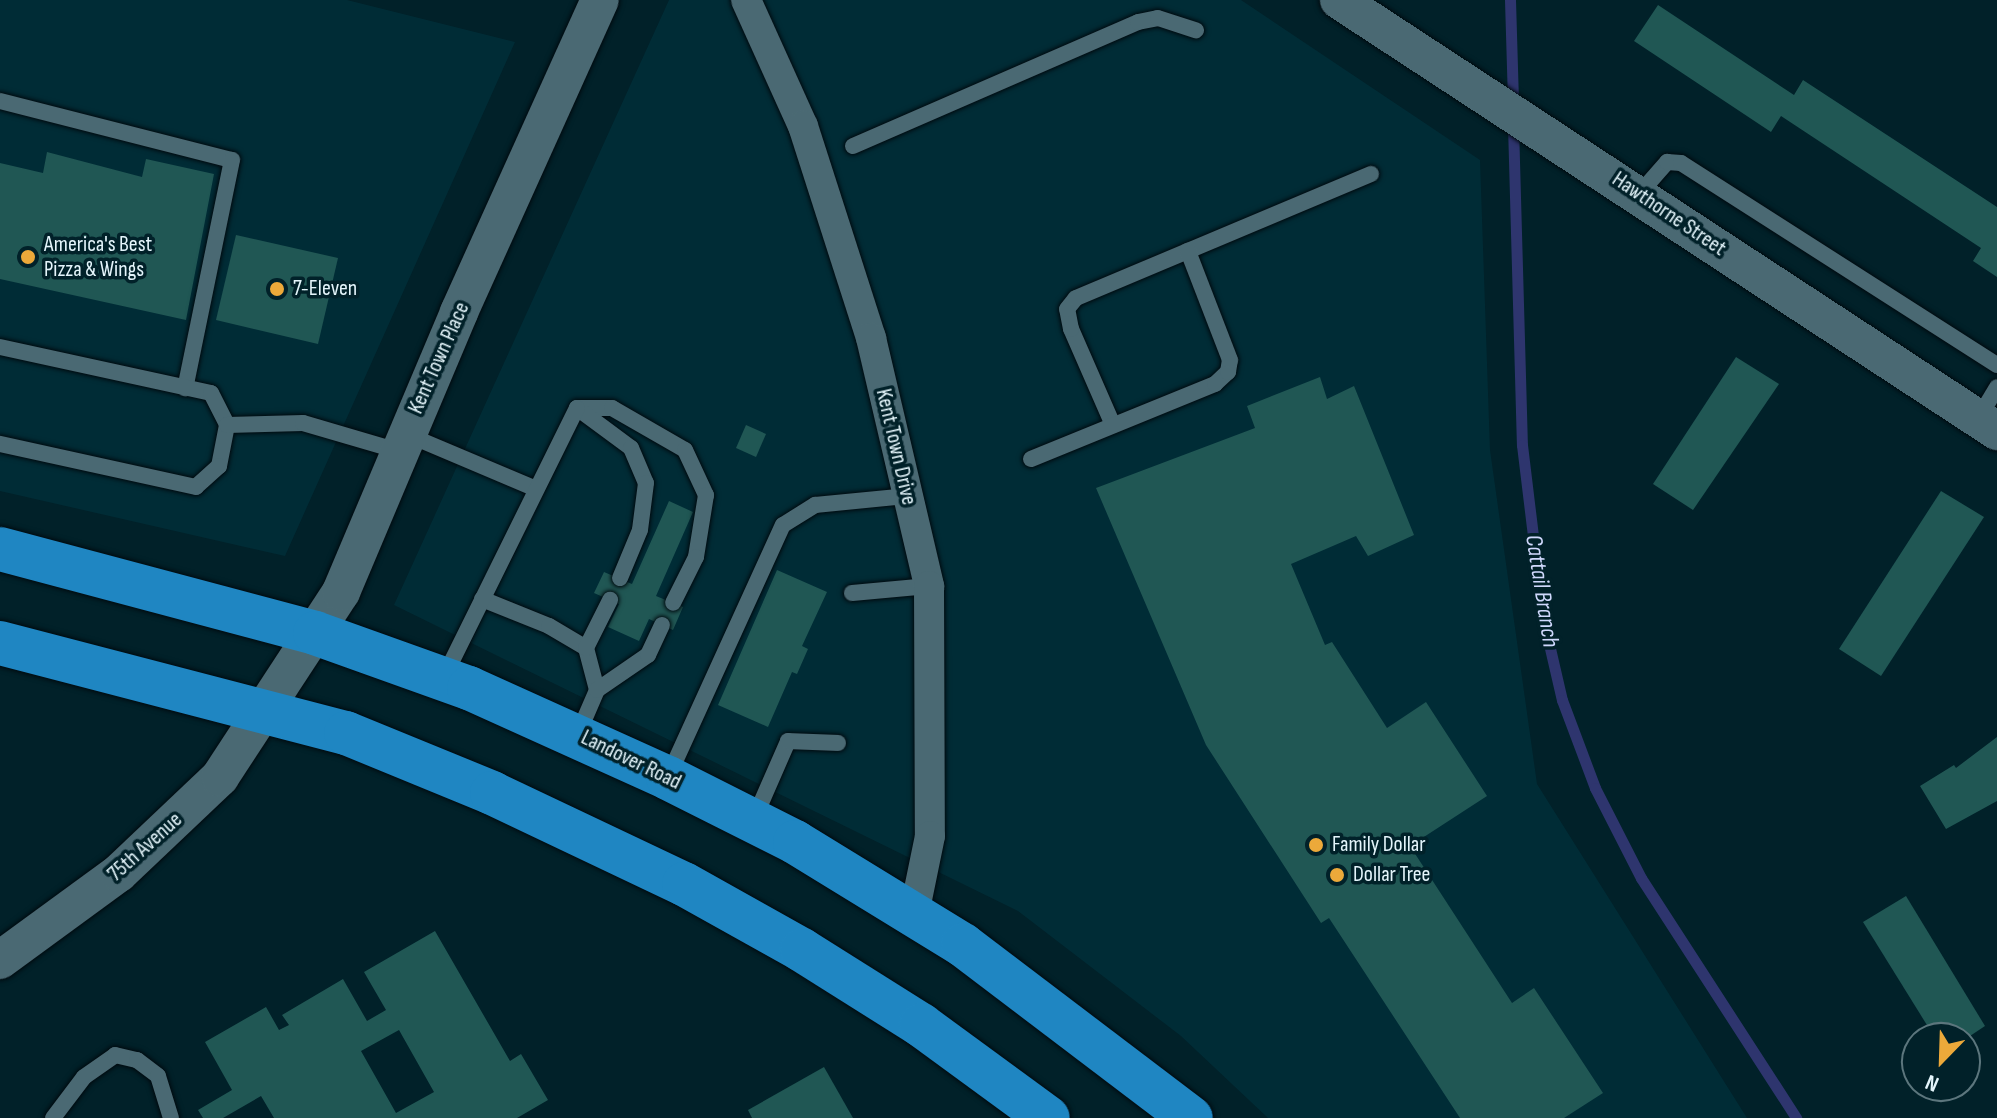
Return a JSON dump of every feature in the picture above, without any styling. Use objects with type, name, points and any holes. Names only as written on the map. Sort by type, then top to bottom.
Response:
[{"type":"main road","name":"Landover Road","points":[[0,549],[315,633],[443,679],[578,734],[754,820],[914,914],[1076,1027],[1191,1118]]},
{"type":"main road","points":[[0,643],[267,709],[346,733],[492,793],[684,884],[863,988],[1048,1118]]},
{"type":"street","name":"Kent Town Place","points":[[267,709],[341,592],[403,442],[600,0]]},
{"type":"street","name":"Kent Town Drive","points":[[746,0],[808,141],[871,338],[929,586],[930,836],[914,914]]},
{"type":"street","name":"Hawthorne Street","points":[[1339,0],[1639,194],[1991,413]]},
{"type":"street","name":"75th Avenue","points":[[0,960],[119,873],[220,777],[267,709]]},
{"type":"lane","points":[[853,146],[1138,22],[1158,18],[1196,30]]},
{"type":"lane","points":[[0,101],[232,160],[185,388]]},
{"type":"lane","points":[[1639,194],[1667,162],[1681,163],[1997,365]]},
{"type":"lane","points":[[1113,425],[1067,309],[1076,298],[1371,174]]},
{"type":"lane","points":[[1031,459],[1215,384],[1228,372],[1230,360],[1188,251]]},
{"type":"lane","points":[[0,347],[211,393],[227,425],[219,466],[196,487],[0,444]]},
{"type":"lane","points":[[443,679],[577,408]]},
{"type":"lane","points":[[577,408],[631,448],[646,483],[640,530],[620,578]]},
{"type":"lane","points":[[577,408],[612,408],[685,450],[706,495],[696,557],[673,603]]},
{"type":"lane","points":[[227,425],[303,423],[403,442],[536,489]]},
{"type":"lane","points":[[668,778],[783,525],[815,505],[906,496]]},
{"type":"lane","points":[[852,593],[929,586]]},
{"type":"lane","points":[[482,599],[549,626],[586,648]]},
{"type":"lane","points":[[597,690],[586,648],[610,600]]},
{"type":"lane","points":[[578,734],[597,690],[648,655],[662,625]]},
{"type":"lane","points":[[754,820],[788,741],[838,743]]},
{"type":"lane","points":[[53,1118],[84,1077],[115,1055],[137,1060],[158,1076],[171,1118]]},
{"type":"shaded area","points":[[0,0],[347,0],[515,42],[285,556],[0,491]]},
{"type":"shaded area","points":[[669,0],[1241,0],[1480,160],[1490,450],[1537,784],[1747,1118],[1268,1118],[1181,1036],[1018,911],[394,605]]},
{"type":"building","points":[[1658,5],[1794,95],[1803,80],[1997,207],[1997,277],[1973,261],[1981,248],[1781,116],[1771,132],[1634,41]]},
{"type":"building","points":[[47,152],[142,177],[146,159],[214,174],[186,320],[0,279],[0,163],[43,173]]},
{"type":"building","name":"7-Eleven","points":[[236,235],[338,258],[318,344],[216,320]]},
{"type":"building","points":[[1736,357],[1779,384],[1693,510],[1653,484]]},
{"type":"building","points":[[1320,377],[1327,399],[1354,386],[1414,535],[1368,556],[1356,536],[1291,564],[1325,645],[1332,642],[1387,728],[1426,702],[1487,796],[1410,846],[1512,1003],[1534,988],[1603,1093],[1564,1118],[1460,1118],[1329,918],[1321,923],[1206,745],[1096,488],[1255,428],[1247,406]]},
{"type":"building","points":[[746,425],[766,434],[756,457],[736,448]]},
{"type":"building","points":[[1941,491],[1984,517],[1881,676],[1839,649]]},
{"type":"building","points":[[669,501],[693,512],[656,596],[683,607],[673,630],[649,619],[639,641],[608,627],[619,604],[594,593],[604,572],[632,584]]},
{"type":"building","points":[[777,570],[827,592],[802,646],[808,649],[797,674],[792,672],[768,727],[718,705]]},
{"type":"building","points":[[1997,737],[1997,801],[1946,829],[1920,786],[1954,765],[1956,768]]},
{"type":"building","points":[[1906,896],[1985,1026],[1981,1029],[1981,1022],[1925,1022],[1863,922]]},
{"type":"building","points":[[435,931],[510,1061],[521,1054],[548,1100],[517,1118],[274,1118],[261,1096],[223,1118],[203,1118],[198,1110],[232,1090],[205,1042],[266,1007],[279,1030],[289,1025],[282,1015],[343,979],[367,1021],[386,1010],[364,972]],"holes":[[[399,1030],[434,1092],[396,1113],[361,1051]]]},
{"type":"building","points":[[824,1067],[853,1118],[752,1118],[748,1110]]},
{"type":"waterway","name":"Cattail Branch","points":[[1510,0],[1513,103]]},
{"type":"waterway","name":"Cattail Branch","points":[[1513,125],[1522,445],[1543,618],[1562,700],[1595,788],[1641,878],[1796,1118]]},
{"type":"place","name":"America's Best Pizza & Wings","points":[[28,257]]},
{"type":"place","name":"7-Eleven","points":[[277,289]]},
{"type":"place","name":"Family Dollar","points":[[1316,845]]},
{"type":"place","name":"Dollar Tree","points":[[1337,875]]}]
